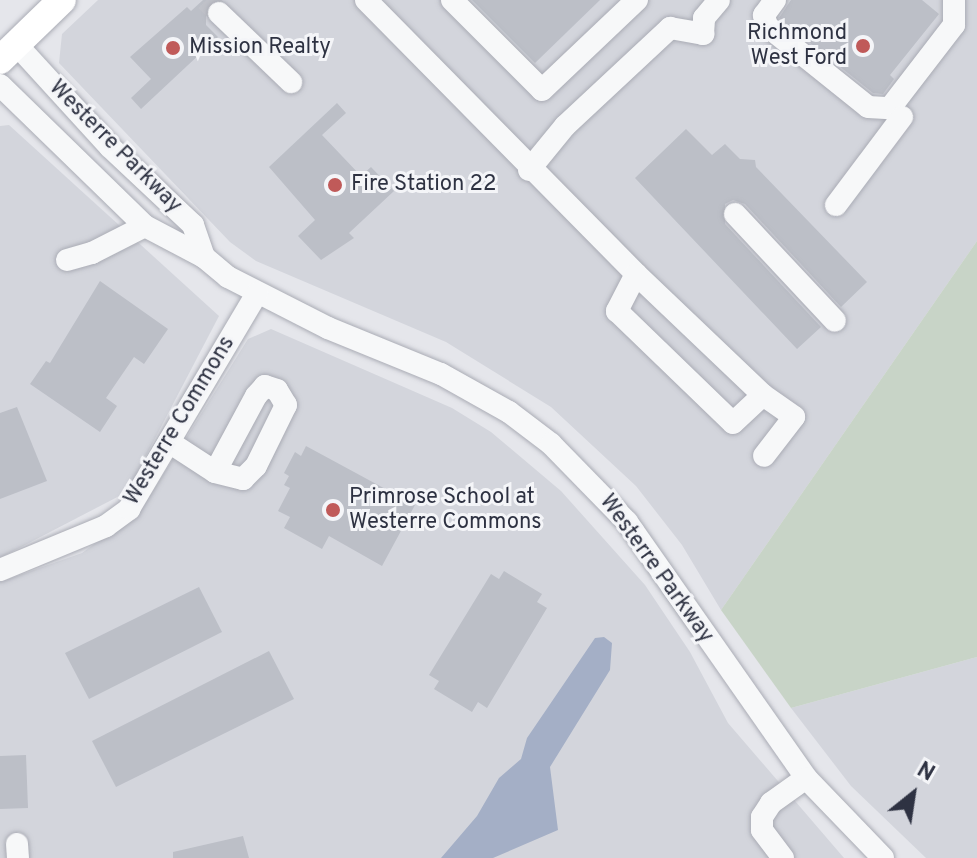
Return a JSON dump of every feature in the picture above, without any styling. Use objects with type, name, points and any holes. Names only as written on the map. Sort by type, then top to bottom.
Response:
[{"type":"main road","points":[[8,52],[62,0]]},
{"type":"street","points":[[366,0],[529,170],[763,395],[794,417],[764,456]]},
{"type":"street","points":[[452,0],[542,90],[637,0]]},
{"type":"street","points":[[529,170],[565,126],[670,28],[703,34],[704,18],[719,0]]},
{"type":"street","points":[[762,5],[767,26],[868,107],[890,108],[954,25],[954,0]]},
{"type":"street","points":[[219,13],[291,82]]},
{"type":"street","name":"Westerre Parkway","points":[[8,52],[193,225],[204,257]]},
{"type":"street","name":"Westerre Parkway","points":[[0,85],[145,226],[204,257],[257,293],[441,374],[509,412],[551,444],[627,522],[806,778],[883,858]]},
{"type":"street","points":[[836,205],[902,117]]},
{"type":"street","points":[[735,214],[835,321]]},
{"type":"street","points":[[67,260],[92,253],[145,226]]},
{"type":"street","points":[[636,274],[617,311],[733,423],[763,395]]},
{"type":"street","name":"Westerre Commons","points":[[0,570],[122,515],[257,293]]},
{"type":"street","points":[[169,442],[215,472]]},
{"type":"street","points":[[783,858],[762,830],[762,817],[771,803],[806,778]]},
{"type":"shaded area","points":[[98,0],[977,0],[977,241],[721,610],[682,545],[636,486],[551,407],[446,342],[256,261],[230,242],[59,63],[62,34]]},
{"type":"shaded area","points":[[9,125],[219,316],[127,492],[0,558],[0,126]]},
{"type":"shaded area","points":[[271,329],[452,408],[491,432],[561,491],[645,585],[690,652],[728,723],[844,858],[0,858],[0,582],[82,553],[141,510],[248,339]]},
{"type":"shaded area","points":[[977,657],[977,858],[926,858],[851,786],[791,708]]},
{"type":"green space","points":[[977,241],[977,657],[791,708],[721,610]]},
{"type":"water","points":[[604,637],[612,643],[610,670],[550,767],[558,830],[493,858],[441,858],[477,816],[499,778],[521,759],[527,738],[595,638]]},
{"type":"building","name":"Mission Realty","points":[[203,0],[214,0],[206,9],[206,25],[218,37],[141,109],[131,98],[151,79],[130,57],[187,7],[191,11]]},
{"type":"building","points":[[472,0],[600,0],[535,63]]},
{"type":"building","name":"Richmond West Ford","points":[[791,0],[922,0],[939,14],[890,75],[894,79],[883,94],[873,93],[779,18]]},
{"type":"building","name":"Fire Station 22","points":[[337,103],[346,113],[322,135],[361,176],[371,167],[394,191],[349,233],[354,238],[321,260],[298,236],[315,220],[269,167]]},
{"type":"building","points":[[686,129],[712,155],[725,144],[740,159],[755,160],[756,167],[867,282],[841,307],[745,204],[733,200],[725,204],[725,224],[821,327],[797,349],[635,178]]},
{"type":"building","points":[[100,281],[168,329],[144,364],[134,357],[106,398],[117,406],[100,432],[30,384],[46,361],[50,363]]},
{"type":"building","points":[[17,407],[47,481],[0,499],[0,413]]},
{"type":"building","points":[[306,446],[415,505],[382,566],[329,536],[322,549],[284,528],[290,517],[278,511],[290,488],[284,485],[289,476],[284,473],[295,452],[301,456]]},
{"type":"building","points":[[504,571],[542,594],[537,602],[547,608],[487,708],[478,702],[472,712],[434,689],[439,681],[429,675],[491,574],[499,579]]},
{"type":"building","points":[[199,587],[222,632],[89,699],[65,653]]},
{"type":"building","points":[[269,651],[294,699],[116,787],[92,741]]},
{"type":"building","points":[[26,755],[28,808],[0,809],[0,756]]},
{"type":"building","points":[[243,836],[249,858],[173,858],[173,852]]},
{"type":"tunnel","points":[[206,0],[219,13]]},
{"type":"place","name":"Richmond West Ford","points":[[863,46]]},
{"type":"place","name":"Mission Realty","points":[[173,48]]},
{"type":"place","name":"Fire Station 22","points":[[335,185]]},
{"type":"place","name":"Primrose School at Westerre Commons","points":[[333,510]]}]
